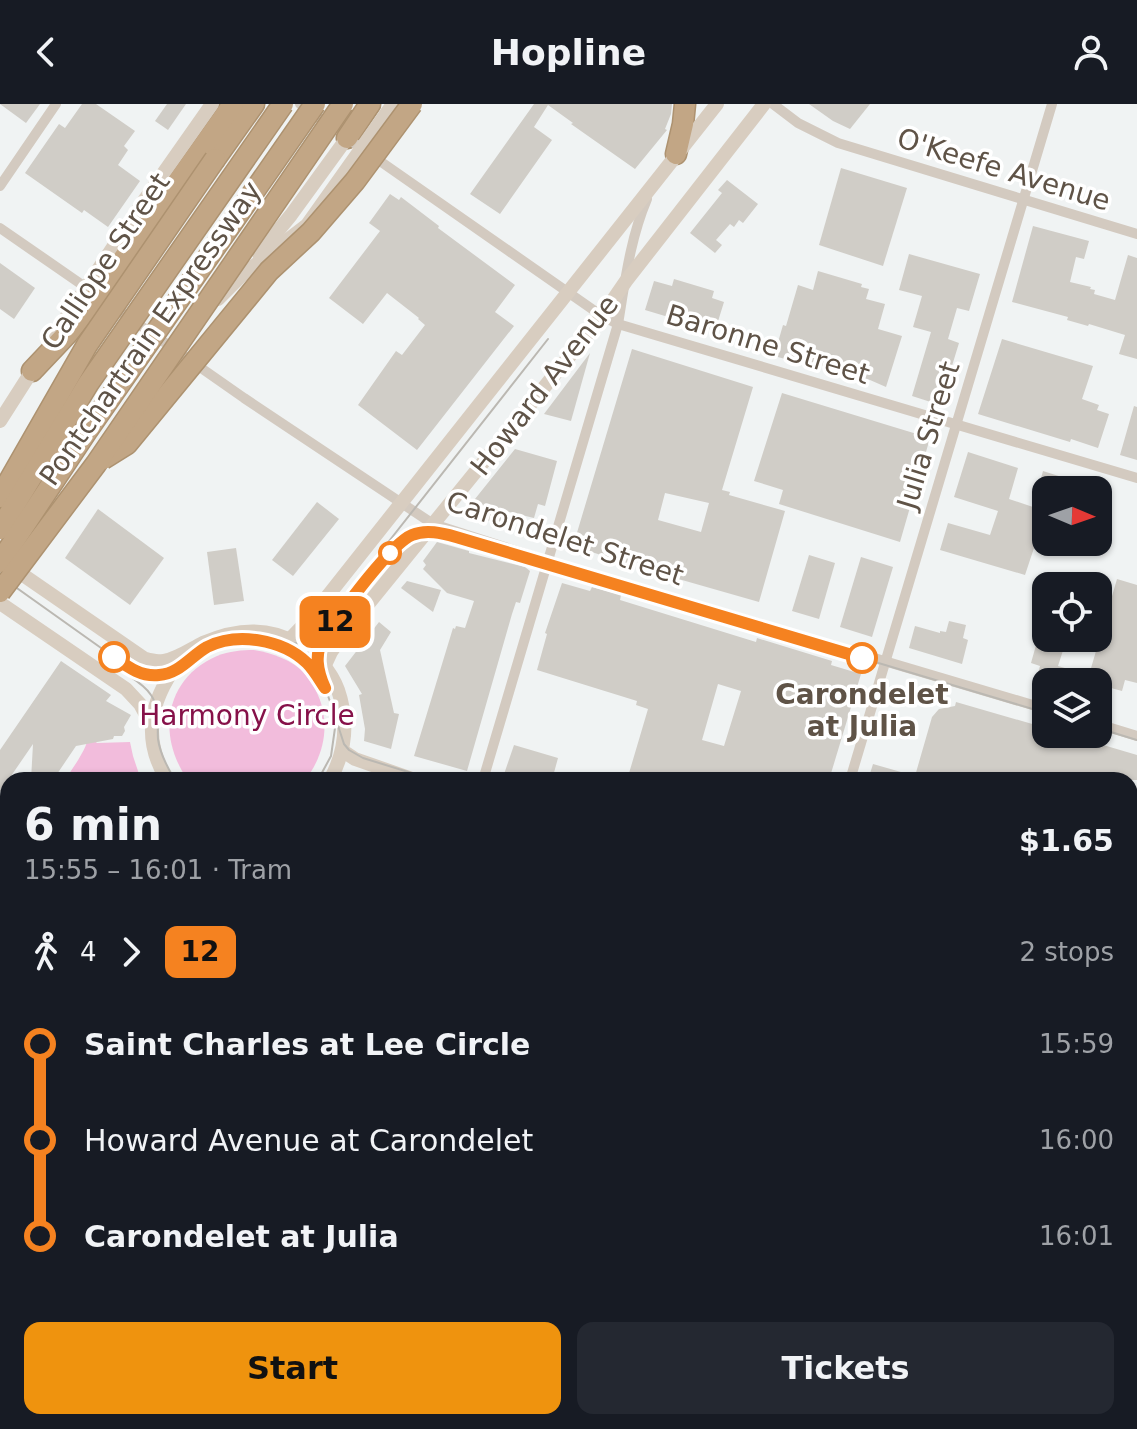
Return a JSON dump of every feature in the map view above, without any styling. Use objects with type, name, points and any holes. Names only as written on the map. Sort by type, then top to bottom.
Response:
[{"type":"highway","points":[[32,371],[68,333],[91,291],[158,209],[233,104]]},
{"type":"highway","points":[[0,497],[87,345],[254,104]]},
{"type":"highway","name":"Pontchartrain Expressway","points":[[0,529],[88,384],[283,104]]},
{"type":"highway","points":[[5,563],[87,431],[315,104]]},
{"type":"highway","name":"Pontchartrain Expressway","points":[[0,592],[96,464],[343,104]]},
{"type":"highway","points":[[354,142],[370,104]]},
{"type":"highway","points":[[96,464],[127,444],[269,271],[311,232],[355,181],[412,104]]},
{"type":"highway","points":[[676,154],[685,104]]},
{"type":"main road","name":"Calliope Street","points":[[91,291],[212,104]]},
{"type":"main road","points":[[0,592],[5,563],[171,346],[241,276],[354,142],[393,104]]},
{"type":"main road","name":"Howard Avenue","points":[[290,639],[311,617],[717,104]]},
{"type":"main road","name":"Howard Avenue","points":[[324,667],[343,635],[602,316],[764,104]]},
{"type":"main road","name":"Calliope Street","points":[[0,421],[32,371]]},
{"type":"main road","points":[[5,563],[145,659],[162,662],[215,638],[253,630],[290,639],[303,647],[324,667],[336,686],[343,706],[343,751],[334,772]]},
{"type":"main road","points":[[0,603],[126,689],[140,704],[152,726]]},
{"type":"main road","points":[[163,772],[156,756],[152,726],[155,704],[170,673],[187,652]]},
{"type":"main road","points":[[343,751],[355,759],[392,772]]},
{"type":"street","points":[[0,186],[56,104]]},
{"type":"street","name":"Baronne Street","points":[[300,104],[602,316],[618,324],[1137,478]]},
{"type":"street","name":"O'Keefe Avenue","points":[[773,104],[798,123],[838,143],[1137,234]]},
{"type":"street","name":"Julia Street","points":[[852,772],[1052,104]]},
{"type":"street","points":[[485,772],[618,324],[630,251],[652,186]]},
{"type":"street","name":"Carondelet Street","points":[[0,228],[244,398],[433,524],[1032,705]]},
{"type":"street","points":[[1112,728],[1137,736]]},
{"type":"green space","name":"Harmony Circle","points":[[254,650],[275,655],[294,665],[314,686],[320,700],[324,727],[319,755],[310,772],[183,772],[172,745],[169,727],[177,693],[186,678],[200,666],[217,656]]},
{"type":"green space","points":[[89,736],[97,743],[130,742],[138,772],[70,772]]},
{"type":"building","points":[[0,104],[40,104],[26,123]]},
{"type":"building","points":[[82,104],[96,104],[135,131],[124,146],[128,150],[118,165],[140,181],[108,227],[84,210],[82,213],[25,173],[59,124],[65,128]]},
{"type":"building","points":[[167,104],[186,104],[168,130],[155,121]]},
{"type":"building","points":[[534,104],[672,104],[667,130],[635,169],[548,105],[534,127],[552,140],[500,214],[470,194]]},
{"type":"building","points":[[809,104],[870,104],[850,129]]},
{"type":"building","points":[[841,168],[907,188],[883,266],[819,245]]},
{"type":"building","points":[[727,180],[758,204],[743,223],[739,220],[734,227],[730,224],[716,240],[722,245],[715,253],[690,233],[722,193],[718,190]]},
{"type":"building","points":[[390,194],[399,200],[401,197],[515,285],[495,312],[514,326],[417,450],[358,405],[396,351],[402,355],[425,325],[387,293],[363,324],[329,298],[380,231],[369,223]]},
{"type":"building","points":[[1033,226],[1089,241],[1084,259],[1076,257],[1070,282],[1091,287],[1095,290],[1094,294],[1115,300],[1128,255],[1137,258],[1137,359],[1119,354],[1125,335],[1012,302]]},
{"type":"building","points":[[909,254],[980,274],[969,311],[957,308],[948,339],[959,343],[940,405],[912,396],[931,332],[913,327],[922,296],[899,290]]},
{"type":"building","points":[[0,263],[35,288],[14,319],[0,309]]},
{"type":"building","points":[[818,271],[862,284],[861,287],[869,289],[866,299],[885,304],[878,329],[902,336],[886,387],[790,357],[789,360],[774,356],[798,285],[813,290]]},
{"type":"building","points":[[674,279],[714,291],[712,298],[724,302],[715,331],[645,310],[654,281],[672,286]]},
{"type":"building","points":[[1002,339],[1093,366],[1082,399],[1099,405],[1097,410],[1109,414],[1098,448],[978,414]]},
{"type":"building","points":[[632,349],[753,387],[722,490],[730,492],[729,495],[785,511],[759,602],[573,546]],"holes":[[[665,493],[709,503],[701,532],[658,520]]]},
{"type":"building","points":[[590,353],[571,421],[544,414]]},
{"type":"building","points":[[782,393],[930,438],[900,542],[779,504],[783,490],[754,481]]},
{"type":"building","points":[[1134,406],[1137,407],[1137,460],[1120,455]]},
{"type":"building","points":[[515,449],[557,461],[545,506],[538,504],[534,518],[505,511],[501,524],[463,514]]},
{"type":"building","points":[[968,452],[1018,468],[1009,499],[1032,507],[1032,554],[1025,575],[940,550],[948,523],[990,535],[998,511],[954,497]]},
{"type":"building","points":[[1043,471],[1059,476],[1042,476]]},
{"type":"building","points":[[317,502],[339,519],[293,576],[272,560]]},
{"type":"building","points":[[98,509],[164,558],[130,605],[65,558]]},
{"type":"building","points":[[437,542],[530,571],[520,603],[516,602],[512,614],[467,771],[414,756],[453,628],[465,628],[474,601],[447,593],[423,569],[426,565],[423,561]]},
{"type":"building","points":[[236,548],[244,601],[214,605],[207,552]]},
{"type":"building","points":[[809,555],[835,563],[819,619],[792,611]]},
{"type":"building","points":[[861,557],[893,567],[872,637],[840,627]]},
{"type":"building","points":[[1117,579],[1137,585],[1137,683],[1125,680],[1122,691],[1112,688],[1112,668],[1091,668],[1096,652],[1112,652],[1112,596]]},
{"type":"building","points":[[407,581],[441,590],[433,612],[401,588]]},
{"type":"building","points":[[562,583],[621,595],[620,600],[756,642],[757,638],[832,661],[831,665],[861,674],[831,772],[629,772],[648,709],[636,705],[637,701],[537,670]],"holes":[[[718,684],[741,691],[724,746],[702,740]]]},
{"type":"building","points":[[949,621],[966,625],[963,638],[968,640],[962,664],[909,648],[915,626],[940,633],[946,632]]},
{"type":"building","points":[[379,622],[391,632],[380,650],[394,713],[399,714],[391,749],[364,741],[359,695],[362,694],[345,666]]},
{"type":"building","points":[[1034,652],[1062,652],[1058,666],[1065,668],[1040,668],[1031,663]]},
{"type":"building","points":[[61,661],[111,695],[106,701],[131,715],[122,736],[76,746],[58,772],[31,772],[33,744],[14,772],[0,772],[0,750]]},
{"type":"building","points":[[956,702],[1032,724],[1032,748],[1112,748],[1137,755],[1137,772],[916,772],[932,717],[939,709],[955,706]]},
{"type":"building","points":[[514,745],[558,758],[554,772],[505,772]]},
{"type":"building","points":[[873,764],[901,772],[870,772]]},
{"type":"tram line","points":[[386,545],[548,339]]},
{"type":"tram line","points":[[408,772],[363,758],[344,744],[318,668],[318,650],[324,636],[379,565],[403,541],[423,532],[456,537],[1032,709]]},
{"type":"tram line","name":"12","points":[[114,657],[132,670],[159,675],[173,672],[215,644],[261,640],[300,657],[316,673],[325,688],[317,658],[324,636],[392,550],[407,537],[434,532],[862,658]]},
{"type":"tram line","points":[[0,576],[132,670],[148,674],[171,671],[208,647],[226,642],[249,639],[286,644],[302,642],[324,624]]},
{"type":"tram line","points":[[277,646],[301,659],[320,680]]},
{"type":"tram line","points":[[122,671],[145,688],[154,700],[160,750],[171,772]]},
{"type":"tram line","points":[[322,772],[331,756],[335,728]]},
{"type":"tram line","points":[[1112,732],[1137,740]]},
{"type":"place","name":"Carondelet at Julia","points":[[862,658]]}]
